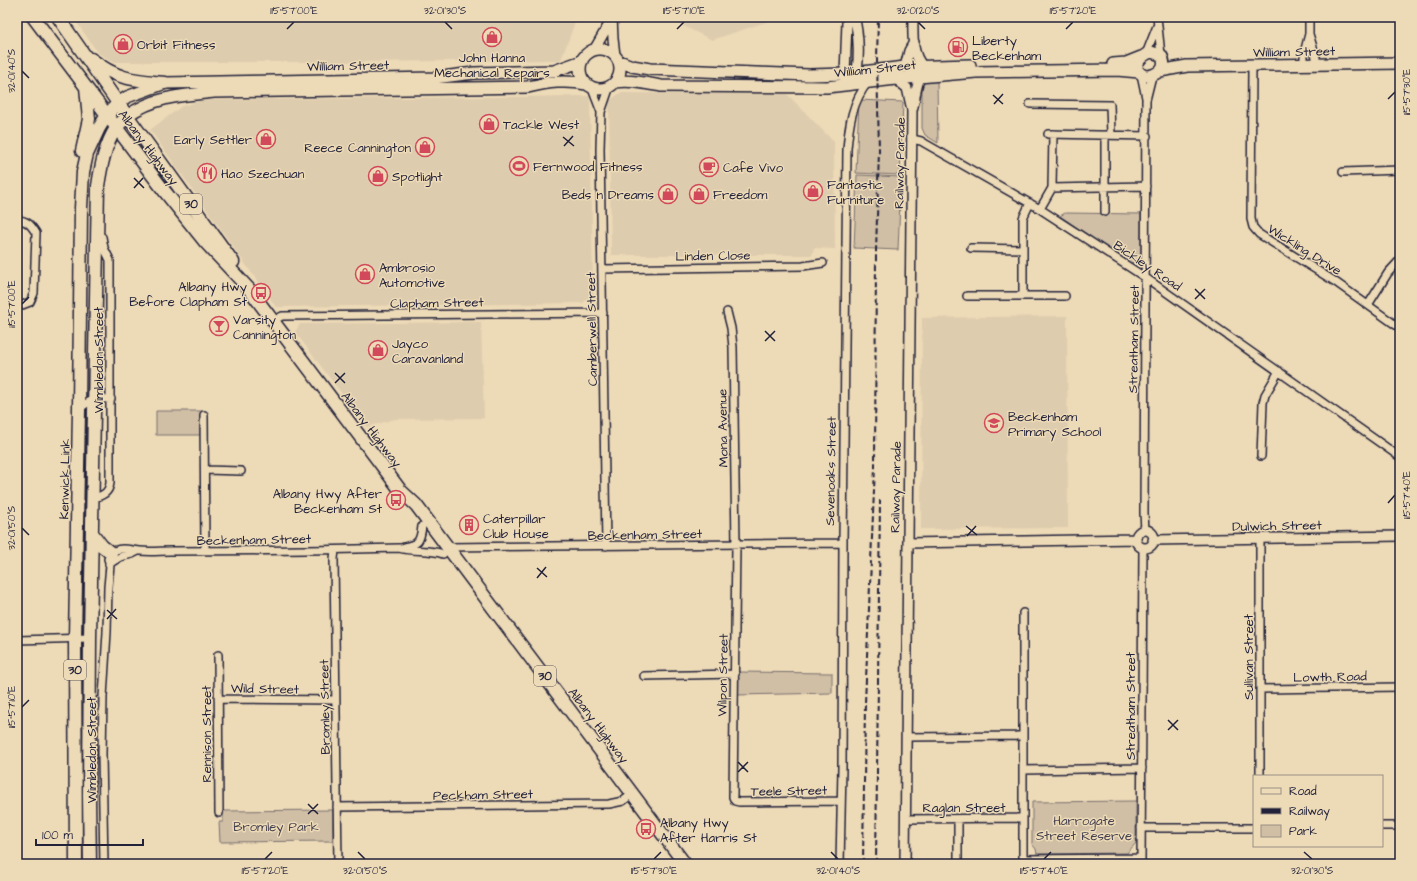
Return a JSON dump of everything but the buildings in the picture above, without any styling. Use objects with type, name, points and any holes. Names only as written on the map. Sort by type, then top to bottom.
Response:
[{"type":"highway","name":"Albany Highway","points":[[33,17],[162,188],[206,242],[249,289],[401,491],[410,509],[422,526],[446,550],[685,864]]},
{"type":"highway","name":"Albany Highway","points":[[58,17],[127,116],[234,264],[249,289]]},
{"type":"highway","points":[[81,51],[100,66],[122,78],[165,83]]},
{"type":"highway","points":[[83,172],[82,148],[89,119],[86,86]]},
{"type":"highway","name":"Kenwick Link","points":[[76,864],[75,639],[80,270],[83,172],[87,154],[94,138],[107,115],[118,103]]},
{"type":"highway","name":"30","points":[[90,864],[90,638],[98,186],[102,161],[107,147],[117,127],[127,116]]},
{"type":"highway","name":"Albany Highway","points":[[401,491],[416,504],[446,550],[675,864]]},
{"type":"highway","points":[[92,533],[110,558]]},
{"type":"main road","points":[[604,49],[610,51],[617,58],[620,73],[612,84],[598,88],[589,85],[583,78],[580,72],[582,61],[586,54],[594,50],[604,49]]},
{"type":"main road","name":"William Street","points":[[612,84],[631,81],[661,86],[811,88],[896,79],[922,71],[1119,64],[1151,52],[1188,66]]},
{"type":"main road","points":[[1144,55],[1137,64],[1137,69],[1148,73],[1164,64],[1162,56]]},
{"type":"main road","name":"William Street","points":[[617,58],[632,66],[650,69],[809,75],[845,74],[905,67],[922,71],[976,72],[1118,70],[1148,73],[1188,66],[1400,63]]},
{"type":"main road","name":"William Street","points":[[118,103],[134,94],[165,83],[434,78],[474,73],[554,71],[582,61]]},
{"type":"main road","name":"William Street","points":[[127,116],[160,99],[214,92],[528,87],[547,82],[571,81],[589,85]]},
{"type":"street","points":[[849,17],[847,22],[845,74],[851,84]]},
{"type":"street","points":[[851,84],[857,72],[857,31],[854,17]]},
{"type":"street","points":[[913,17],[914,42],[922,71]]},
{"type":"street","points":[[1158,17],[1162,56]]},
{"type":"street","points":[[1304,65],[1304,53],[1309,34],[1309,17]]},
{"type":"street","points":[[594,50],[612,18]]},
{"type":"street","points":[[612,18],[617,58]]},
{"type":"street","points":[[1144,55],[1158,26]]},
{"type":"street","points":[[1309,34],[1316,57],[1316,64]]},
{"type":"street","points":[[905,67],[909,51],[914,42]]},
{"type":"street","name":"Wickling Drive","points":[[1252,65],[1251,219],[1253,227],[1259,234],[1334,281],[1400,328]]},
{"type":"street","name":"Railway Parade","points":[[912,110],[915,100],[916,87],[922,71]]},
{"type":"street","name":"Streatham Street","points":[[1145,530],[1146,100],[1148,73]]},
{"type":"street","name":"Streatham Street","points":[[1146,100],[1148,73]]},
{"type":"street","name":"Railway Parade","points":[[896,79],[907,88],[912,110],[905,864]]},
{"type":"street","name":"Sevenoaks Street","points":[[840,864],[847,149],[850,123],[854,109],[860,94],[868,82]]},
{"type":"street","name":"Camberwell Street","points":[[606,546],[600,149],[601,112],[612,84]]},
{"type":"street","name":"Camberwell Street","points":[[589,85],[601,112]]},
{"type":"street","points":[[1030,104],[1110,105],[1105,212]]},
{"type":"street","points":[[1040,209],[1050,194],[1052,188],[1051,134],[1147,136]]},
{"type":"street","name":"Bickley Road","points":[[912,139],[921,141],[1030,203],[1146,278],[1400,457]]},
{"type":"street","points":[[1343,172],[1400,170]]},
{"type":"street","points":[[1052,188],[1146,186]]},
{"type":"street","points":[[1023,296],[1023,218],[1030,203]]},
{"type":"street","name":"Wimbledon Street","points":[[93,498],[106,492],[110,486],[110,260],[102,244],[102,224],[97,213]]},
{"type":"street","points":[[17,220],[24,220],[32,225],[36,233],[34,293],[30,302],[17,307]]},
{"type":"street","points":[[971,248],[1023,249]]},
{"type":"street","points":[[1368,305],[1388,272],[1399,261]]},
{"type":"street","name":"Linden Close","points":[[602,269],[803,266],[823,262]]},
{"type":"street","points":[[967,296],[1065,296]]},
{"type":"street","name":"Mona Avenue","points":[[727,312],[731,328],[733,347],[736,545]]},
{"type":"street","name":"Clapham Street","points":[[273,321],[282,316],[603,313]]},
{"type":"street","points":[[1261,456],[1263,403],[1265,395],[1279,371]]},
{"type":"street","points":[[79,410],[94,398],[111,399]]},
{"type":"street","points":[[204,415],[205,551]]},
{"type":"street","points":[[205,470],[241,470]]},
{"type":"street","name":"Beckenham Street","points":[[110,558],[121,549],[138,551],[205,551],[399,548],[416,543],[420,537],[422,526]]},
{"type":"street","points":[[1145,530],[1150,532],[1153,537],[1151,545],[1143,548],[1137,544],[1136,539],[1139,532],[1145,530]]},
{"type":"street","name":"Dulwich Street","points":[[1153,540],[1400,536]]},
{"type":"street","name":"Sullivan Street","points":[[1260,538],[1260,775]]},
{"type":"street","points":[[908,543],[1136,539]]},
{"type":"street","name":"Beckenham Street","points":[[399,548],[408,551],[430,551],[606,546],[843,543]]},
{"type":"street","name":"Wilpon Street","points":[[736,545],[733,796],[735,801],[739,802]]},
{"type":"street","name":"Streatham Street","points":[[1141,861],[1143,548]]},
{"type":"street","name":"Bromley Street","points":[[335,550],[335,700],[338,864]]},
{"type":"street","points":[[110,558],[132,554],[138,551]]},
{"type":"street","name":"Wimbledon Street","points":[[104,864],[102,778],[103,697],[110,558]]},
{"type":"street","points":[[1023,613],[1023,862],[1141,861]]},
{"type":"street","points":[[17,640],[90,638]]},
{"type":"street","name":"Rennison Street","points":[[218,655],[219,813]]},
{"type":"street","points":[[644,676],[735,674]]},
{"type":"street","name":"Lowth Road","points":[[1260,689],[1400,687]]},
{"type":"street","name":"Wild Street","points":[[218,699],[335,700]]},
{"type":"street","points":[[906,736],[1023,736]]},
{"type":"street","points":[[1023,770],[1142,768]]},
{"type":"street","name":"Peckham Street","points":[[337,807],[609,804],[622,802],[627,798]]},
{"type":"street","name":"Teele Street","points":[[739,802],[841,801]]},
{"type":"street","name":"Raglan Street","points":[[906,819],[1023,818]]},
{"type":"street","points":[[958,819],[958,864]]},
{"type":"street","points":[[1383,826],[1400,826]]},
{"type":"street","points":[[1141,828],[1253,828]]},
{"type":"shaded area","points":[[73,17],[577,17],[561,60],[114,62],[98,53]]},
{"type":"shaded area","points":[[665,17],[793,17],[775,19],[712,40]]},
{"type":"shaded area","points":[[620,93],[787,94],[834,142],[835,249],[814,248],[812,255],[611,255],[609,101]]},
{"type":"shaded area","points":[[590,96],[593,294],[583,303],[276,307],[150,130],[182,106],[204,100]]},
{"type":"shaded area","name":"Beckenham Primary School","points":[[1067,316],[1068,528],[921,529],[922,318]]},
{"type":"shaded area","points":[[481,322],[484,418],[395,419],[367,427],[295,332],[300,324]]},
{"type":"green space","points":[[929,80],[937,80],[938,143],[925,135],[922,128],[922,87],[924,82]]},
{"type":"green space","points":[[859,100],[903,102],[900,175],[856,173]]},
{"type":"green space","points":[[857,175],[901,177],[898,250],[854,248]]},
{"type":"green space","points":[[1065,213],[1141,214],[1141,257],[1137,262],[1130,263],[1060,216]]},
{"type":"green space","points":[[156,411],[202,411],[202,435],[156,435]]},
{"type":"green space","points":[[737,672],[832,673],[832,693],[737,695]]},
{"type":"green space","name":"Harrogate Street Reserve","points":[[1136,801],[1136,843],[1127,853],[1037,854],[1036,849],[1032,844],[1032,802]]},
{"type":"green space","name":"Bromley Park","points":[[333,810],[333,841],[220,842],[219,822],[223,822],[223,811]]},
{"type":"railway","points":[[863,864],[865,703],[875,467],[876,251],[879,150],[877,60],[878,17]]},
{"type":"railway","points":[[876,864],[880,500]]},
{"type":"place","name":"John Hanna Mechanical Repairs","points":[[492,37]]},
{"type":"place","name":"Orbit Fitness","points":[[123,44]]},
{"type":"place","name":"Liberty Beckenham","points":[[958,47]]},
{"type":"place","name":"Tackle West","points":[[489,124]]},
{"type":"place","name":"Early Settler","points":[[266,139]]},
{"type":"place","name":"Reece Cannington","points":[[425,147]]},
{"type":"place","name":"Fernwood Fitness","points":[[519,166]]},
{"type":"place","name":"Cafe Vivo","points":[[709,167]]},
{"type":"place","name":"Hao Szechuan","points":[[207,173]]},
{"type":"place","name":"Spotlight","points":[[378,176]]},
{"type":"place","name":"Fantastic Furniture","points":[[813,191]]},
{"type":"place","name":"Beds n Dreams","points":[[668,194]]},
{"type":"place","name":"Freedom","points":[[699,194]]},
{"type":"place","name":"Ambrosio Automotive","points":[[365,274]]},
{"type":"place","name":"Albany Hwy Before Clapham St","points":[[261,293]]},
{"type":"place","name":"Varsity Cannington","points":[[219,326]]},
{"type":"place","name":"Jayco Caravanland","points":[[378,350]]},
{"type":"place","name":"Beckenham Primary School","points":[[994,423]]},
{"type":"place","name":"Albany Hwy After Beckenham St","points":[[396,500]]},
{"type":"place","name":"Caterpillar Club House","points":[[469,525]]},
{"type":"place","name":"Albany Hwy After Harris St","points":[[646,829]]}]
